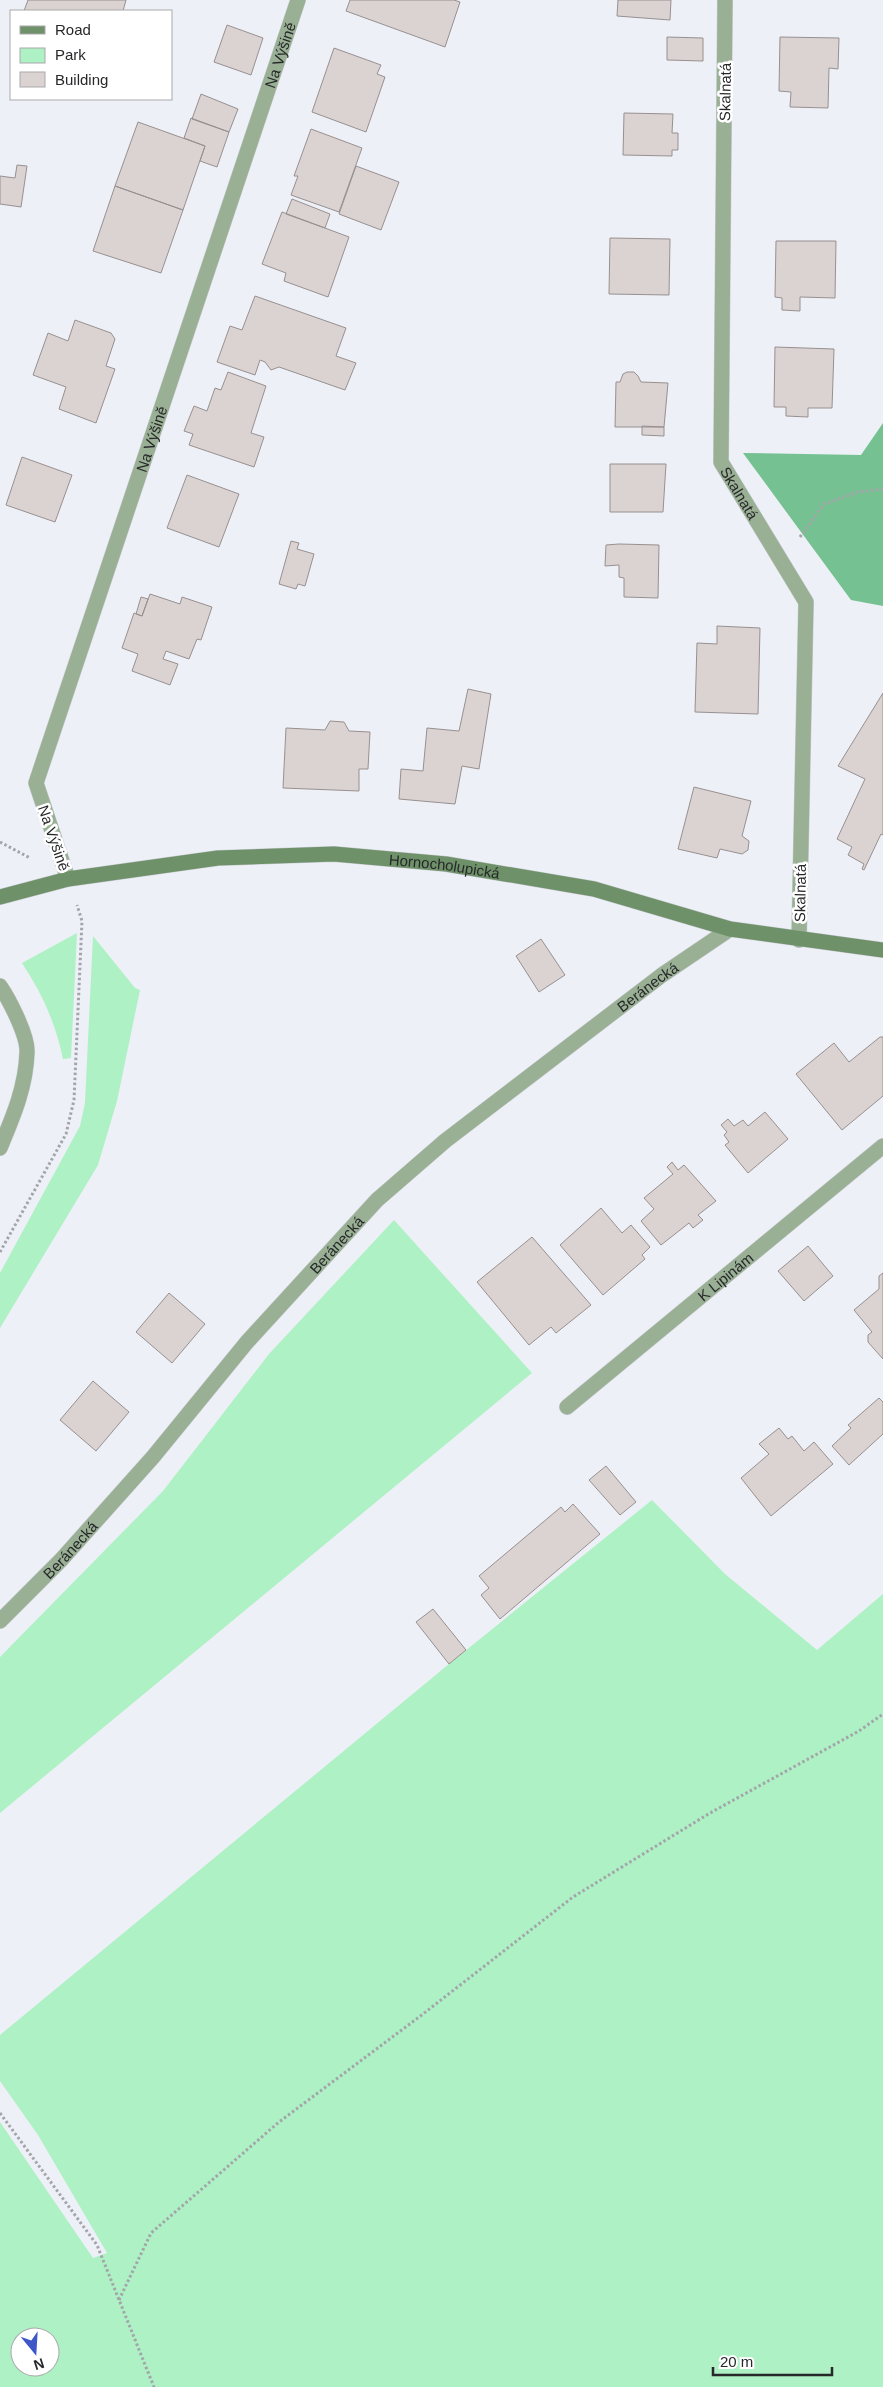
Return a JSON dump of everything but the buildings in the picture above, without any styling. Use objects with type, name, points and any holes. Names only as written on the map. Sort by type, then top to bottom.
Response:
[{"type":"street","name":"Na Výšině","points":[[68,879],[36,783],[298,0]]},
{"type":"street","name":"Skalnatá","points":[[725,0],[721,462],[806,602],[799,940]]},
{"type":"street","name":"Hornocholupická","points":[[0,896],[68,879],[218,858],[334,854],[446,864],[594,889],[730,930],[883,950]]},
{"type":"street","name":"Beránecká","points":[[0,1622],[61,1560],[153,1457],[247,1342],[377,1200],[453,1135],[662,975],[730,930]]},
{"type":"street","points":[[0,986],[11,1003],[28,1050],[21,1096],[0,1148]]},
{"type":"street","name":"K Lipinám","points":[[567,1406],[883,1146]]},
{"type":"path","points":[[783,563],[824,504],[858,492],[883,489]]},
{"type":"path","points":[[0,1252],[66,1134],[72,1115],[76,1078],[82,921]]},
{"type":"path","points":[[119,2300],[151,2233],[279,2122],[423,2014],[573,1896],[710,1813],[859,1731],[883,1714]]},
{"type":"path","points":[[0,2113],[97,2245],[154,2387]]},
{"type":"green space","points":[[883,423],[883,606],[851,600],[743,453],[861,455]]},
{"type":"green space","points":[[77,933],[71,1058],[63,1059],[47,1009],[22,963]]},
{"type":"green space","points":[[93,936],[135,988],[140,990],[117,1101],[98,1165],[0,1328],[0,1273],[80,1126],[85,1103]]},
{"type":"green space","points":[[394,1220],[532,1373],[0,1813],[0,1657],[163,1491],[269,1354]]},
{"type":"green space","points":[[652,1500],[725,1574],[817,1650],[883,1594],[883,2387],[0,2387],[0,2122],[93,2258],[107,2253],[38,2135],[0,2081],[0,2035],[449,1664]]}]
